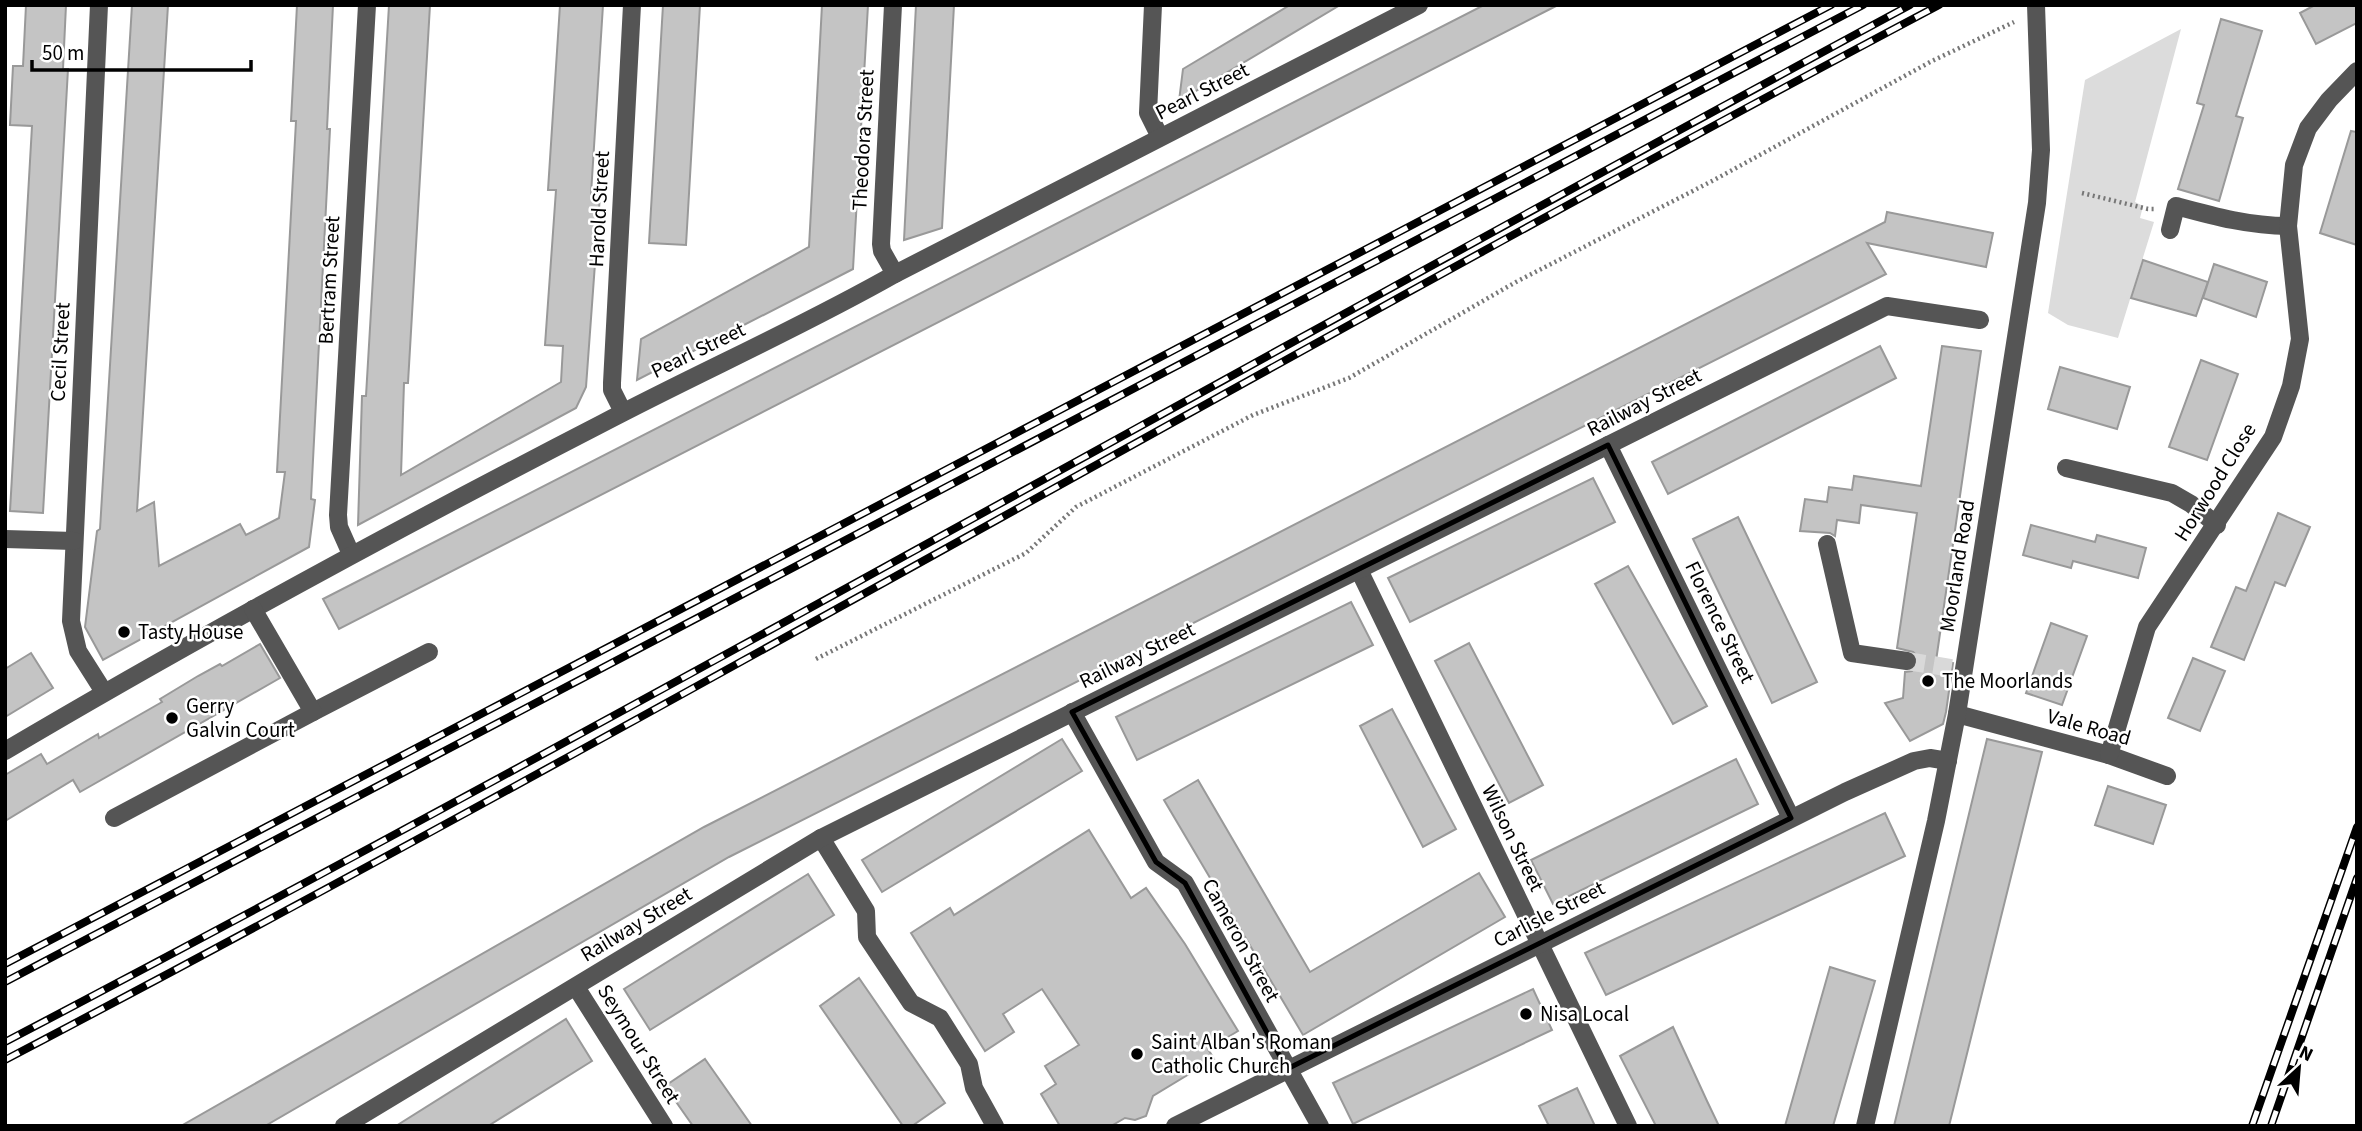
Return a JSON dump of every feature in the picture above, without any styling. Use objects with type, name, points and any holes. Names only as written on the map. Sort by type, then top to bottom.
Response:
[{"type":"street","name":"Cecil Street","points":[[99,5],[72,634],[78,651],[104,692]]},
{"type":"street","name":"Bertram Street","points":[[351,554],[342,537],[338,516],[367,5]]},
{"type":"street","name":"Harold Street","points":[[623,412],[612,390],[612,383],[632,5]]},
{"type":"street","name":"Theodora Street","points":[[893,5],[881,244],[895,274]]},
{"type":"street","points":[[1153,5],[1148,113],[1160,137]]},
{"type":"street","name":"Pearl Street","points":[[5,751],[104,692],[351,554],[623,412],[832,310],[895,274],[1419,5]]},
{"type":"street","name":"Moorland Road","points":[[1865,1126],[1936,821],[1957,714],[2037,203],[2041,150],[2031,11]]},
{"type":"street","name":"Horwood Close","points":[[2109,755],[2147,627],[2273,437],[2291,386],[2300,339],[2288,226],[2294,165],[2308,128],[2329,100],[2357,71]]},
{"type":"street","points":[[2170,230],[2176,206],[2227,220],[2266,226],[2288,226]]},
{"type":"street","name":"Railway Street","points":[[344,1126],[821,838],[1887,306],[1980,320]]},
{"type":"street","name":"Florence Street","points":[[1608,446],[1791,818]]},
{"type":"street","points":[[2066,468],[2172,493],[2217,525]]},
{"type":"street","points":[[5,540],[74,541]]},
{"type":"street","points":[[1827,544],[1852,653],[1907,661]]},
{"type":"street","name":"Wilson Street","points":[[1359,570],[1628,1126]]},
{"type":"street","points":[[253,609],[313,712]]},
{"type":"street","points":[[114,818],[429,652]]},
{"type":"street","name":"Cameron Street","points":[[1072,712],[1156,862],[1185,883],[1320,1126]]},
{"type":"street","name":"Vale Road","points":[[1957,714],[2109,755],[2167,776]]},
{"type":"street","name":"Carlisle Street","points":[[1175,1126],[1791,818],[1914,761],[1930,758],[1948,761]]},
{"type":"street","points":[[821,838],[866,911],[867,937],[911,1003],[940,1018],[969,1064],[974,1088],[995,1126]]},
{"type":"street","name":"Seymour Street","points":[[576,987],[664,1126]]},
{"type":"path","points":[[816,659],[1026,553],[1076,507],[1253,415],[1349,378],[1516,282],[2031,11]]},
{"type":"path","points":[[2082,193],[2148,209],[2176,206]]},
{"type":"highlighted area","points":[[1608,445],[1791,818],[1287,1069],[1185,883],[1156,862],[1072,712]]},
{"type":"shaded area","points":[[2181,29],[2135,202],[2143,206],[2140,218],[2154,222],[2118,338],[2068,325],[2048,313],[2085,80]]},
{"type":"building","points":[[26,5],[66,5],[63,69],[68,69],[43,513],[10,511],[32,126],[10,125],[13,66],[23,66]]},
{"type":"building","points":[[132,5],[168,5],[137,511],[154,502],[159,566],[240,524],[246,535],[279,518],[285,472],[277,472],[296,121],[291,121],[297,5],[333,5],[327,129],[330,129],[311,499],[315,500],[309,547],[103,660],[85,627],[97,531],[100,529]]},
{"type":"building","points":[[389,5],[430,5],[408,383],[404,383],[401,475],[561,382],[563,346],[545,345],[556,190],[548,190],[560,5],[603,5],[591,194],[600,195],[586,387],[576,408],[358,525],[362,396],[366,396]]},
{"type":"building","points":[[663,5],[700,5],[686,245],[649,243]]},
{"type":"building","points":[[822,5],[868,5],[853,269],[637,380],[641,339],[809,247]]},
{"type":"building","points":[[916,5],[954,5],[942,228],[904,240]]},
{"type":"building","points":[[1290,5],[1340,5],[1179,101],[1183,69]]},
{"type":"building","points":[[1484,5],[1558,5],[339,629],[323,599]]},
{"type":"building","points":[[2315,5],[2357,5],[2357,23],[2316,44],[2300,13]]},
{"type":"building","points":[[2221,19],[2262,31],[2236,116],[2243,118],[2219,201],[2178,189],[2204,105],[2197,103]]},
{"type":"building","points":[[2351,131],[2357,132],[2357,245],[2320,233]]},
{"type":"building","points":[[1887,212],[1993,233],[1986,267],[1867,243],[1886,274],[729,857],[265,1126],[181,1126],[704,827],[1885,222]]},
{"type":"building","points":[[2143,260],[2208,282],[2196,316],[2131,298]]},
{"type":"building","points":[[2214,264],[2267,282],[2256,317],[2203,298]]},
{"type":"building","points":[[1880,346],[1896,378],[1668,494],[1652,462]]},
{"type":"building","points":[[1942,346],[1981,351],[1936,661],[1953,663],[1946,712],[1943,724],[1910,741],[1885,703],[1903,698],[1905,672],[1912,671],[1918,663],[1918,657],[1913,652],[1897,648],[1917,513],[1861,505],[1859,523],[1837,520],[1835,536],[1830,533],[1800,531],[1805,499],[1827,502],[1829,487],[1852,490],[1854,476],[1921,486]]},
{"type":"building","points":[[2201,360],[2238,374],[2207,460],[2169,447]]},
{"type":"building","points":[[2060,367],[2130,387],[2117,429],[2048,409]]},
{"type":"building","points":[[1593,478],[1615,522],[1410,622],[1388,578]]},
{"type":"building","points":[[2278,513],[2310,527],[2285,586],[2275,582],[2244,660],[2211,647],[2236,587],[2246,591]]},
{"type":"building","points":[[1738,517],[1817,682],[1772,703],[1693,539]]},
{"type":"building","points":[[2031,525],[2095,542],[2097,535],[2146,548],[2138,578],[2073,561],[2071,568],[2023,555]]},
{"type":"building","points":[[1628,566],[1707,706],[1673,724],[1595,584]]},
{"type":"building","points":[[1351,602],[1373,645],[1137,760],[1116,717]]},
{"type":"building","points":[[2051,623],[2087,636],[2062,705],[2026,693]]},
{"type":"building","points":[[1469,643],[1543,785],[1509,803],[1435,661]]},
{"type":"building","name":"Gerry Galvin Court","points":[[260,644],[280,678],[80,792],[73,780],[5,821],[5,775],[41,754],[47,764],[98,734],[99,738],[162,702],[160,699],[198,676],[220,664],[222,666]]},
{"type":"building","points":[[31,653],[53,688],[5,717],[5,669]]},
{"type":"building","points":[[2193,658],[2225,671],[2200,731],[2168,718]]},
{"type":"building","points":[[1392,709],[1456,829],[1423,847],[1360,726]]},
{"type":"building","points":[[1062,739],[1082,771],[882,892],[862,860]]},
{"type":"building","points":[[1987,739],[2042,752],[1949,1126],[1894,1126]]},
{"type":"building","points":[[1736,759],[1758,804],[1553,904],[1531,860]]},
{"type":"building","points":[[1198,780],[1310,972],[1479,873],[1505,917],[1303,1035],[1164,800]]},
{"type":"building","points":[[2108,786],[2166,805],[2153,844],[2095,825]]},
{"type":"building","points":[[1885,813],[1905,856],[1606,995],[1585,953]]},
{"type":"building","points":[[1089,830],[1131,898],[1146,888],[1185,944],[1238,1031],[1208,1049],[1214,1059],[1153,1096],[1146,1116],[1135,1120],[1125,1118],[1111,1126],[1060,1126],[1041,1094],[1056,1084],[1045,1066],[1079,1045],[1042,989],[1003,1014],[1014,1032],[985,1051],[911,933],[950,908],[954,915]]},
{"type":"building","points":[[808,874],[834,915],[650,1030],[624,989]]},
{"type":"building","points":[[1830,967],[1875,981],[1833,1126],[1785,1126]]},
{"type":"building","points":[[859,978],[945,1103],[912,1126],[903,1126],[820,1006]]},
{"type":"building","points":[[1533,989],[1552,1030],[1353,1124],[1333,1083]]},
{"type":"building","points":[[566,1019],[592,1061],[488,1126],[396,1126]]},
{"type":"building","points":[[1673,1027],[1719,1126],[1656,1126],[1620,1056]]},
{"type":"building","points":[[705,1059],[752,1126],[693,1126],[665,1086]]},
{"type":"building","points":[[1577,1088],[1595,1126],[1549,1126],[1539,1106]]},
{"type":"tunnel","points":[[1907,661],[1964,670]]},
{"type":"railway","points":[[5,964],[1831,5]]},
{"type":"railway","points":[[5,982],[1863,5]]},
{"type":"railway","points":[[5,1042],[721,657],[1910,5]]},
{"type":"railway","points":[[5,1060],[490,800],[1454,267],[1939,5]]},
{"type":"railway","points":[[2252,1126],[2357,827]]},
{"type":"railway","points":[[2271,1126],[2357,878]]},
{"type":"place","name":"Tasty House","points":[[124,632]]},
{"type":"place","name":"The Moorlands","points":[[1928,681]]},
{"type":"place","name":"Gerry Galvin Court","points":[[172,718]]},
{"type":"place","name":"Nisa Local","points":[[1526,1014]]},
{"type":"place","name":"Saint Alban's Roman Catholic Church","points":[[1137,1054]]}]
